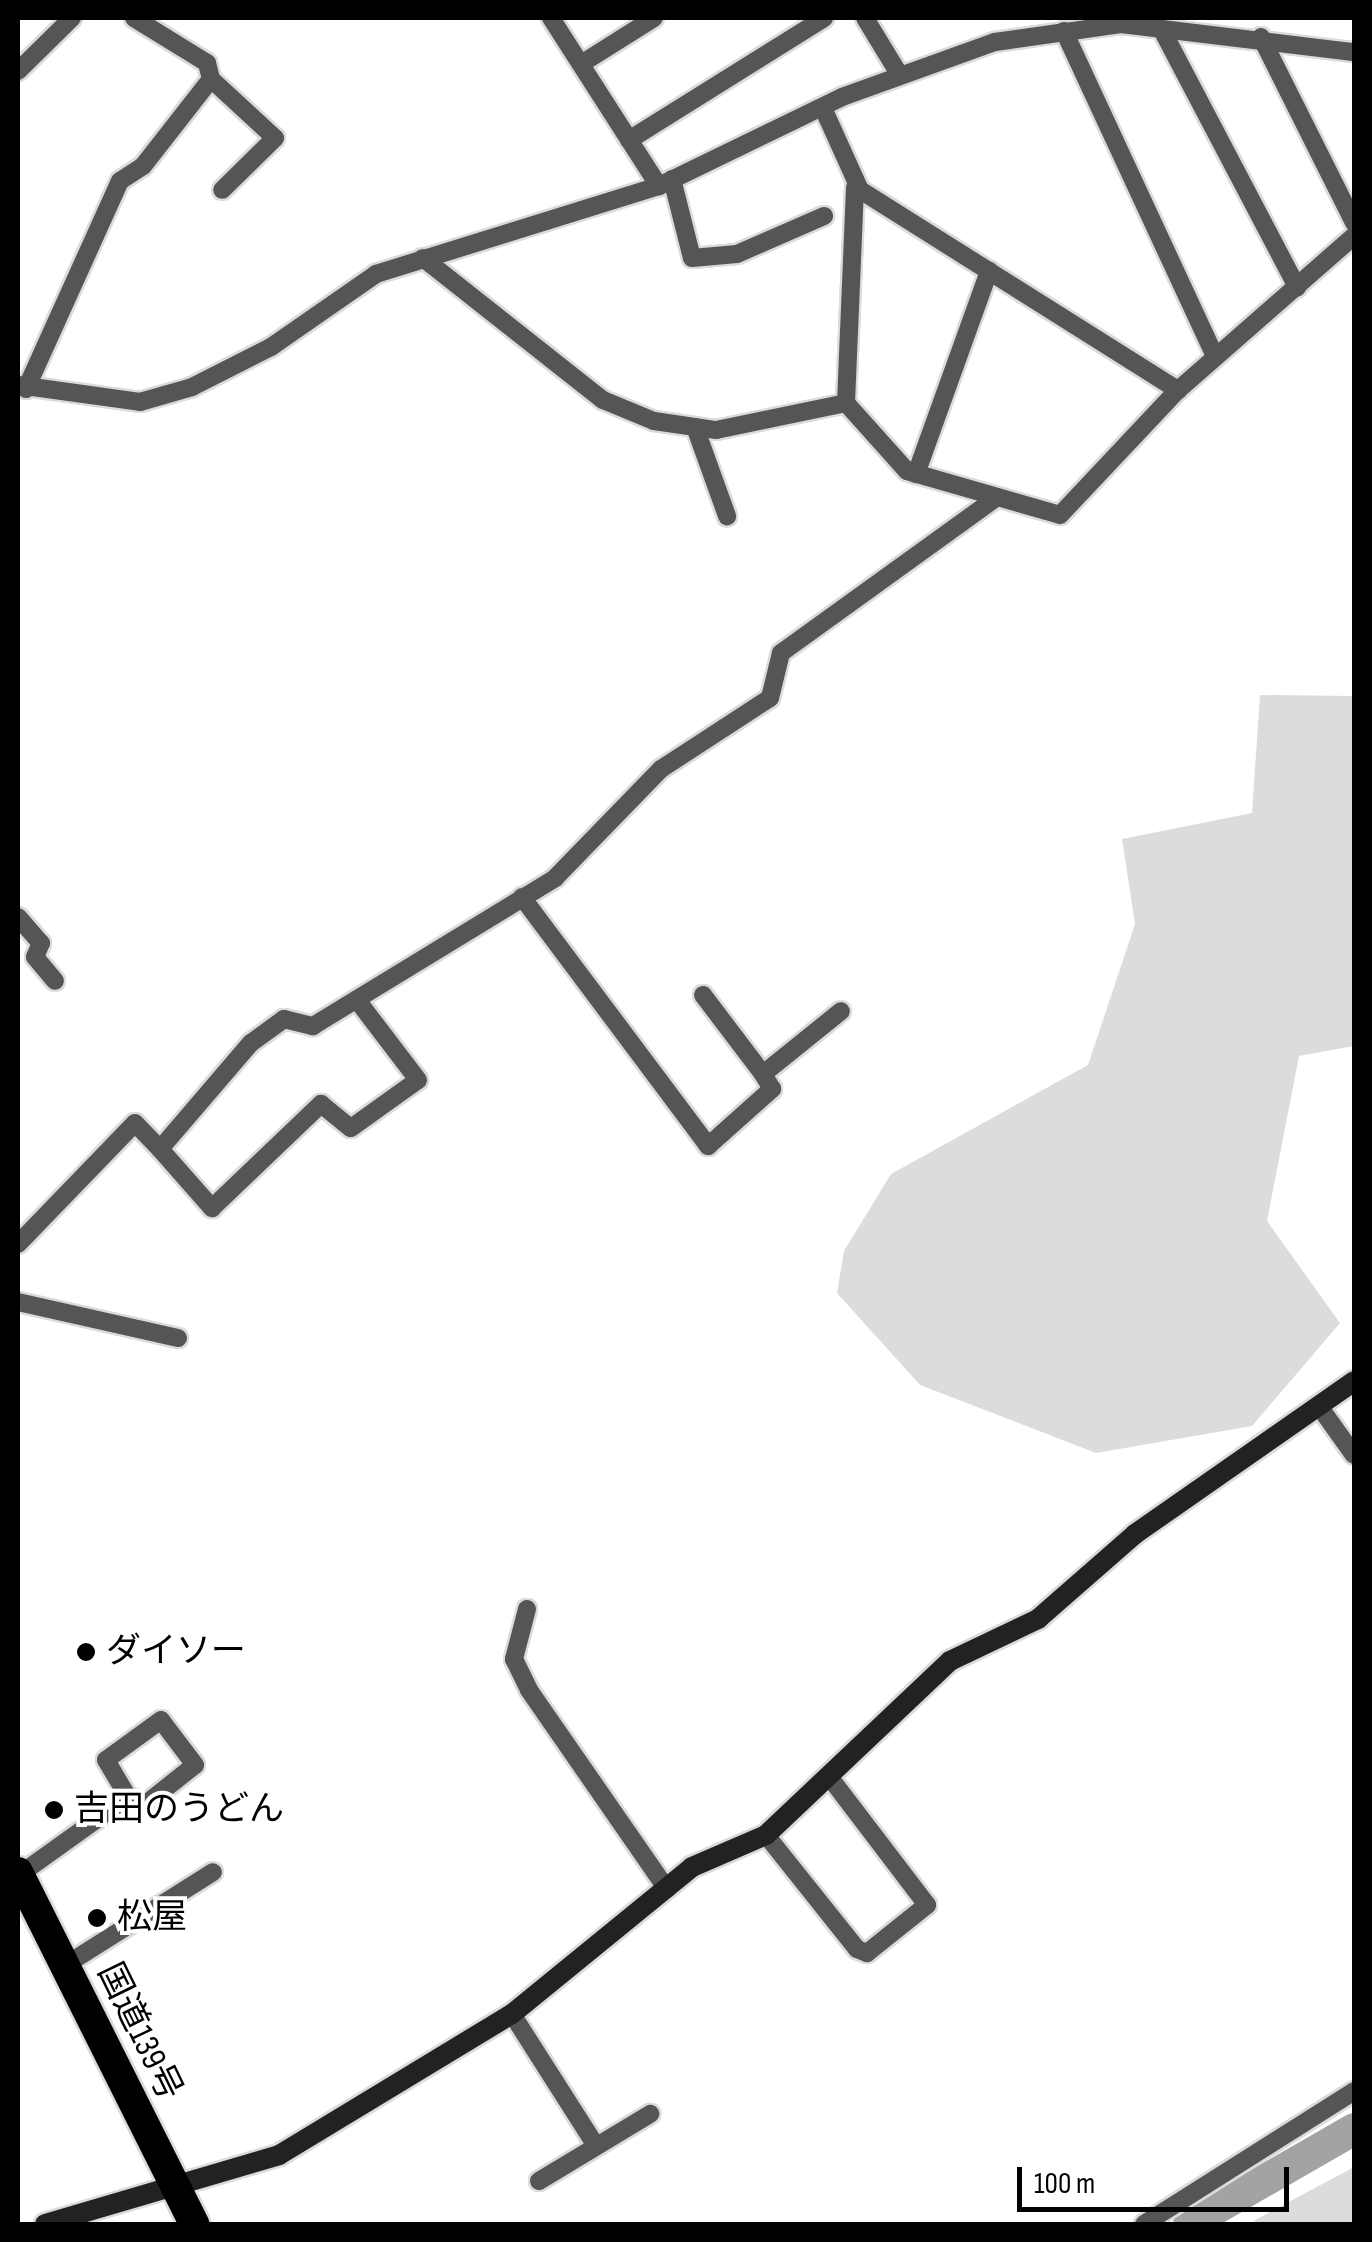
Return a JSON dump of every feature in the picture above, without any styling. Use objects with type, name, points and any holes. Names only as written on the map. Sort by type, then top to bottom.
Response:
[{"type":"highway","name":"国道139号","points":[[18,1874],[64,1966],[166,2193],[172,2224]]},
{"type":"highway","name":"国道139号","points":[[18,1914],[166,2193],[194,2224]]},
{"type":"street","points":[[18,71],[72,18]]},
{"type":"street","points":[[134,18],[207,63],[211,79],[276,138],[222,190]]},
{"type":"street","points":[[551,18],[629,140],[665,182],[692,258],[737,254],[824,216]]},
{"type":"street","points":[[580,64],[654,18]]},
{"type":"street","points":[[629,140],[821,18]]},
{"type":"street","points":[[865,18],[900,74]]},
{"type":"street","points":[[211,79],[144,166],[120,180],[22,387],[140,402],[192,387],[271,347],[376,274],[665,182],[900,74],[996,42],[1064,32],[1204,25],[1354,52]]},
{"type":"street","points":[[1161,28],[1297,288]]},
{"type":"street","points":[[1064,32],[1215,356]]},
{"type":"street","points":[[1262,37],[1354,223]]},
{"type":"street","points":[[824,108],[856,187],[846,403],[916,474],[992,500],[1060,515],[1178,390],[1354,236]]},
{"type":"street","points":[[856,187],[1178,390]]},
{"type":"street","points":[[424,258],[603,400],[694,427],[846,403]]},
{"type":"street","points":[[916,474],[989,271]]},
{"type":"street","points":[[694,427],[728,516]]},
{"type":"street","points":[[160,1150],[251,1043],[284,1019],[313,1026],[556,878],[661,769],[770,698],[780,653],[992,500]]},
{"type":"street","points":[[522,897],[708,1146],[772,1089],[703,995]]},
{"type":"street","points":[[18,917],[41,943],[35,956],[54,981]]},
{"type":"street","points":[[18,1244],[134,1122],[212,1208],[321,1104],[352,1128],[418,1080],[357,1000]]},
{"type":"street","points":[[763,1074],[841,1012]]},
{"type":"street","points":[[18,1302],[178,1338]]},
{"type":"street","points":[[45,2224],[166,2193],[279,2155],[512,2014],[667,1889],[766,1835],[950,1661],[1038,1619],[1135,1534],[1354,1381]]},
{"type":"street","points":[[1319,1406],[1354,1455]]},
{"type":"street","points":[[527,1609],[514,1659],[529,1690],[667,1889]]},
{"type":"street","points":[[18,1874],[128,1798],[147,1803],[195,1764],[160,1720],[106,1760],[128,1798]]},
{"type":"street","points":[[766,1835],[856,1949],[867,1953],[926,1906],[828,1775]]},
{"type":"street","points":[[64,1966],[213,1872]]},
{"type":"street","points":[[512,2014],[596,2146]]},
{"type":"street","points":[[1144,2224],[1291,2140],[1354,2090]]},
{"type":"street","points":[[539,2181],[650,2114]]},
{"type":"shaded area","points":[[1260,695],[1354,696],[1354,1046],[1299,1056],[1267,1221],[1340,1323],[1252,1426],[1096,1453],[920,1385],[837,1293],[844,1251],[891,1174],[1088,1065],[1135,924],[1122,839],[1252,813]]},
{"type":"shaded area","points":[[1354,2167],[1354,2224],[1250,2224],[1257,2219]]},
{"type":"waterway","points":[[1189,2224],[1354,2129]]},
{"type":"place","name":"ダイソー","points":[[86,1652]]},
{"type":"place","name":"吉田のうどん","points":[[54,1810]]},
{"type":"place","name":"松屋","points":[[97,1918]]}]
